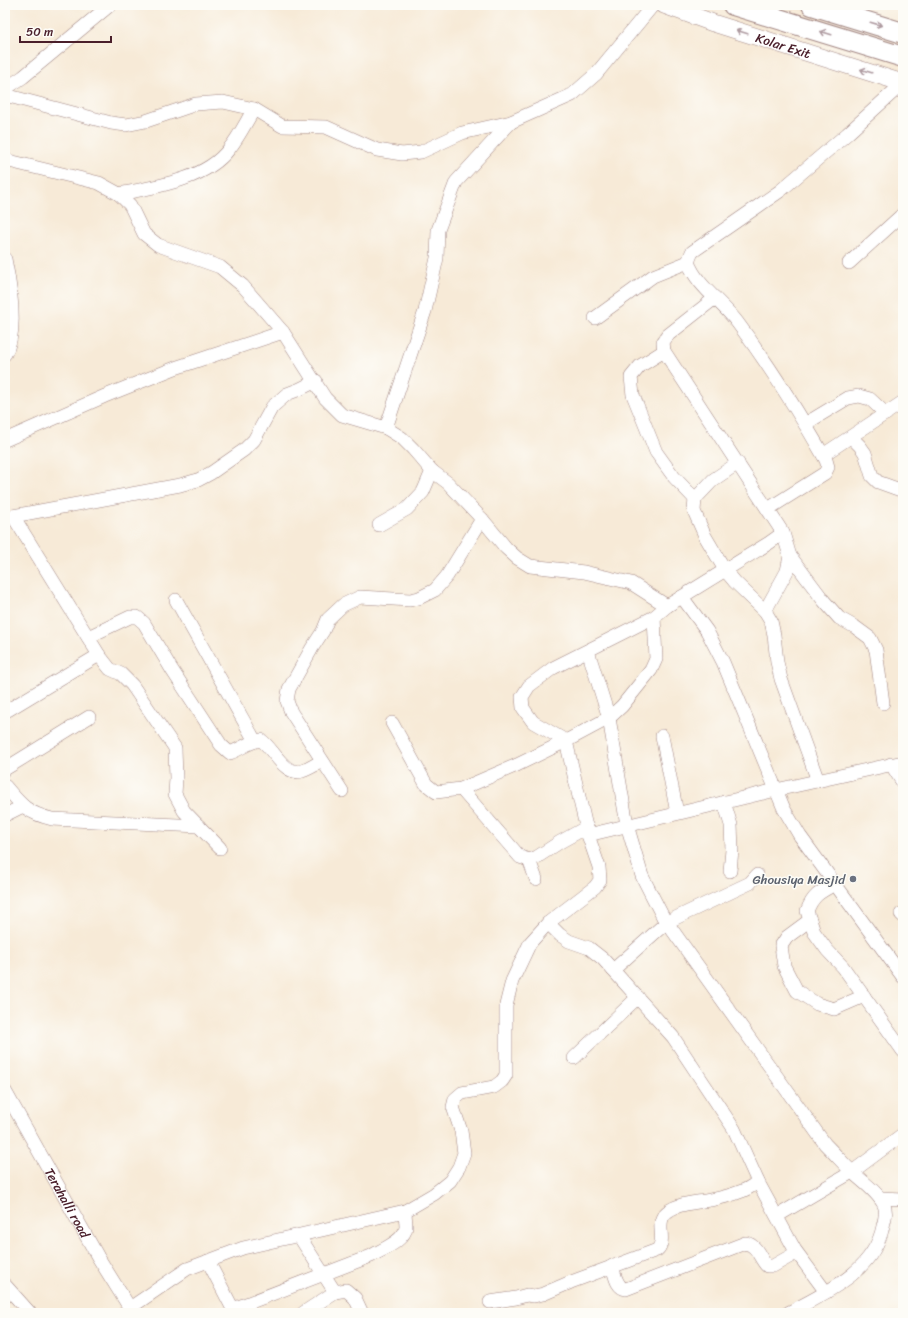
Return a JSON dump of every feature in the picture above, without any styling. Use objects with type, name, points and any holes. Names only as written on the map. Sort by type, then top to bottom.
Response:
[{"type":"highway","points":[[733,5],[903,58]]},
{"type":"highway","points":[[812,5],[903,33]]},
{"type":"main road","name":"Kolar Exit","points":[[664,5],[713,23],[903,83]]},
{"type":"street","points":[[5,95],[111,123],[126,125],[146,121],[196,104],[223,102],[254,109],[282,126],[326,127],[377,150],[402,154],[421,152],[462,133],[511,122],[572,95],[596,74],[653,5]]},
{"type":"street","points":[[5,89],[23,77],[103,7]]},
{"type":"street","points":[[768,509],[825,472],[828,467],[823,455],[791,399],[737,321],[692,272],[688,262],[692,252],[780,191],[847,134],[903,83]]},
{"type":"street","points":[[118,194],[150,188],[194,175],[213,165],[229,149],[254,109]]},
{"type":"street","points":[[386,428],[425,310],[437,258],[438,230],[456,182],[511,122]]},
{"type":"street","points":[[5,160],[99,183],[118,194],[130,205],[144,234],[158,245],[220,267],[242,286],[283,332],[316,381],[325,398],[342,415],[386,428],[402,438],[432,471],[448,483],[482,519],[506,548],[517,558],[530,566],[584,572],[631,583],[667,606]]},
{"type":"street","points":[[849,263],[903,214]]},
{"type":"street","points":[[5,259],[10,283],[12,327],[8,349],[5,354]]},
{"type":"street","points":[[595,318],[653,276],[688,262]]},
{"type":"street","points":[[715,298],[668,335],[663,342],[664,351],[783,533],[790,556],[824,601],[839,618],[870,638],[876,650],[883,703]]},
{"type":"street","points":[[5,440],[105,396],[175,368],[283,332]]},
{"type":"street","points":[[664,351],[640,366],[631,377],[633,395],[656,452],[674,476],[695,499]]},
{"type":"street","points":[[220,848],[184,811],[175,794],[175,748],[132,685],[121,674],[110,669],[99,655],[9,517],[180,485],[198,480],[244,450],[254,440],[272,407],[287,394],[316,381]]},
{"type":"street","points":[[805,424],[848,398],[859,396],[870,399],[886,414]]},
{"type":"street","points":[[823,455],[903,402]]},
{"type":"street","points":[[851,437],[865,453],[872,476],[878,482],[903,491]]},
{"type":"street","points":[[738,463],[713,480],[695,499],[694,511],[705,536],[725,570],[735,582],[765,611],[771,621],[781,679],[818,781]]},
{"type":"street","points":[[379,525],[407,509],[423,492],[432,471]]},
{"type":"street","points":[[342,791],[290,712],[287,701],[289,689],[323,631],[328,619],[342,605],[360,597],[410,600],[419,598],[435,590],[448,576],[482,519]]},
{"type":"street","points":[[129,1311],[187,1268],[243,1248],[405,1211],[434,1194],[450,1181],[459,1168],[464,1153],[461,1131],[453,1107],[456,1099],[462,1093],[494,1087],[502,1081],[506,1075],[506,1005],[511,987],[530,943],[548,923],[595,887],[600,880],[599,867],[587,831],[566,741],[533,722],[523,708],[522,697],[529,686],[553,668],[654,617],[667,606],[783,533]]},
{"type":"street","points":[[765,611],[787,571],[790,556]]},
{"type":"street","points":[[682,597],[707,631],[723,662],[784,809],[800,836],[903,977]]},
{"type":"street","points":[[176,600],[255,741]]},
{"type":"street","points":[[88,637],[130,617],[137,617],[144,624],[221,745],[230,753],[255,741],[261,740],[266,743],[286,768],[294,773],[302,772],[322,761]]},
{"type":"street","points":[[392,723],[426,784],[436,792],[462,789],[517,765],[609,718],[622,706],[651,670],[656,658],[654,617]]},
{"type":"street","points":[[588,651],[609,718],[627,825],[642,876],[667,922],[825,1144],[880,1198],[884,1205],[886,1214],[883,1229],[877,1244],[859,1269],[826,1292],[788,1313]]},
{"type":"street","points":[[8,710],[99,655]]},
{"type":"street","points":[[5,770],[89,717]]},
{"type":"street","points":[[662,736],[677,813]]},
{"type":"street","points":[[462,789],[520,857],[529,860],[537,858],[560,842],[587,831],[627,825],[897,763],[903,783]]},
{"type":"street","points":[[5,786],[23,806],[37,815],[52,819],[199,826]]},
{"type":"street","points":[[724,802],[731,825],[732,850],[730,871]]},
{"type":"street","points":[[5,815],[23,806]]},
{"type":"street","points":[[529,860],[536,879]]},
{"type":"street","points":[[612,970],[667,922],[750,883],[757,875]]},
{"type":"street","points":[[835,884],[821,891],[811,901],[807,911],[814,932],[827,950],[843,967],[903,1051]]},
{"type":"street","points":[[810,920],[787,937],[781,946],[784,966],[797,991],[817,1004],[834,1009],[864,996]]},
{"type":"street","points":[[548,923],[560,935],[569,941],[589,948],[603,959],[673,1037],[734,1129],[758,1182],[796,1253],[826,1292]]},
{"type":"street","points":[[574,1058],[638,997]]},
{"type":"street","name":"Terahalli road","points":[[6,1097],[129,1311]]},
{"type":"street","points":[[777,1216],[852,1172],[903,1135]]},
{"type":"street","points":[[490,1302],[527,1295],[534,1296],[543,1294],[612,1266],[657,1250],[661,1246],[662,1220],[664,1215],[670,1210],[676,1207],[711,1200],[744,1190],[758,1182]]},
{"type":"street","points":[[880,1198],[903,1199]]},
{"type":"street","points":[[208,1261],[234,1311],[371,1256],[389,1247],[400,1238],[406,1229],[405,1211]]},
{"type":"street","points":[[299,1236],[335,1292]]},
{"type":"street","points":[[612,1266],[618,1285],[621,1288],[626,1289],[746,1243],[756,1247],[763,1262],[767,1266],[773,1266],[796,1253]]},
{"type":"street","points":[[5,1285],[30,1313]]},
{"type":"street","points":[[303,1313],[335,1292],[346,1290],[355,1298],[362,1313]]},
{"type":"place","name":"Ghousiya Masjid","points":[[853,879]]}]
